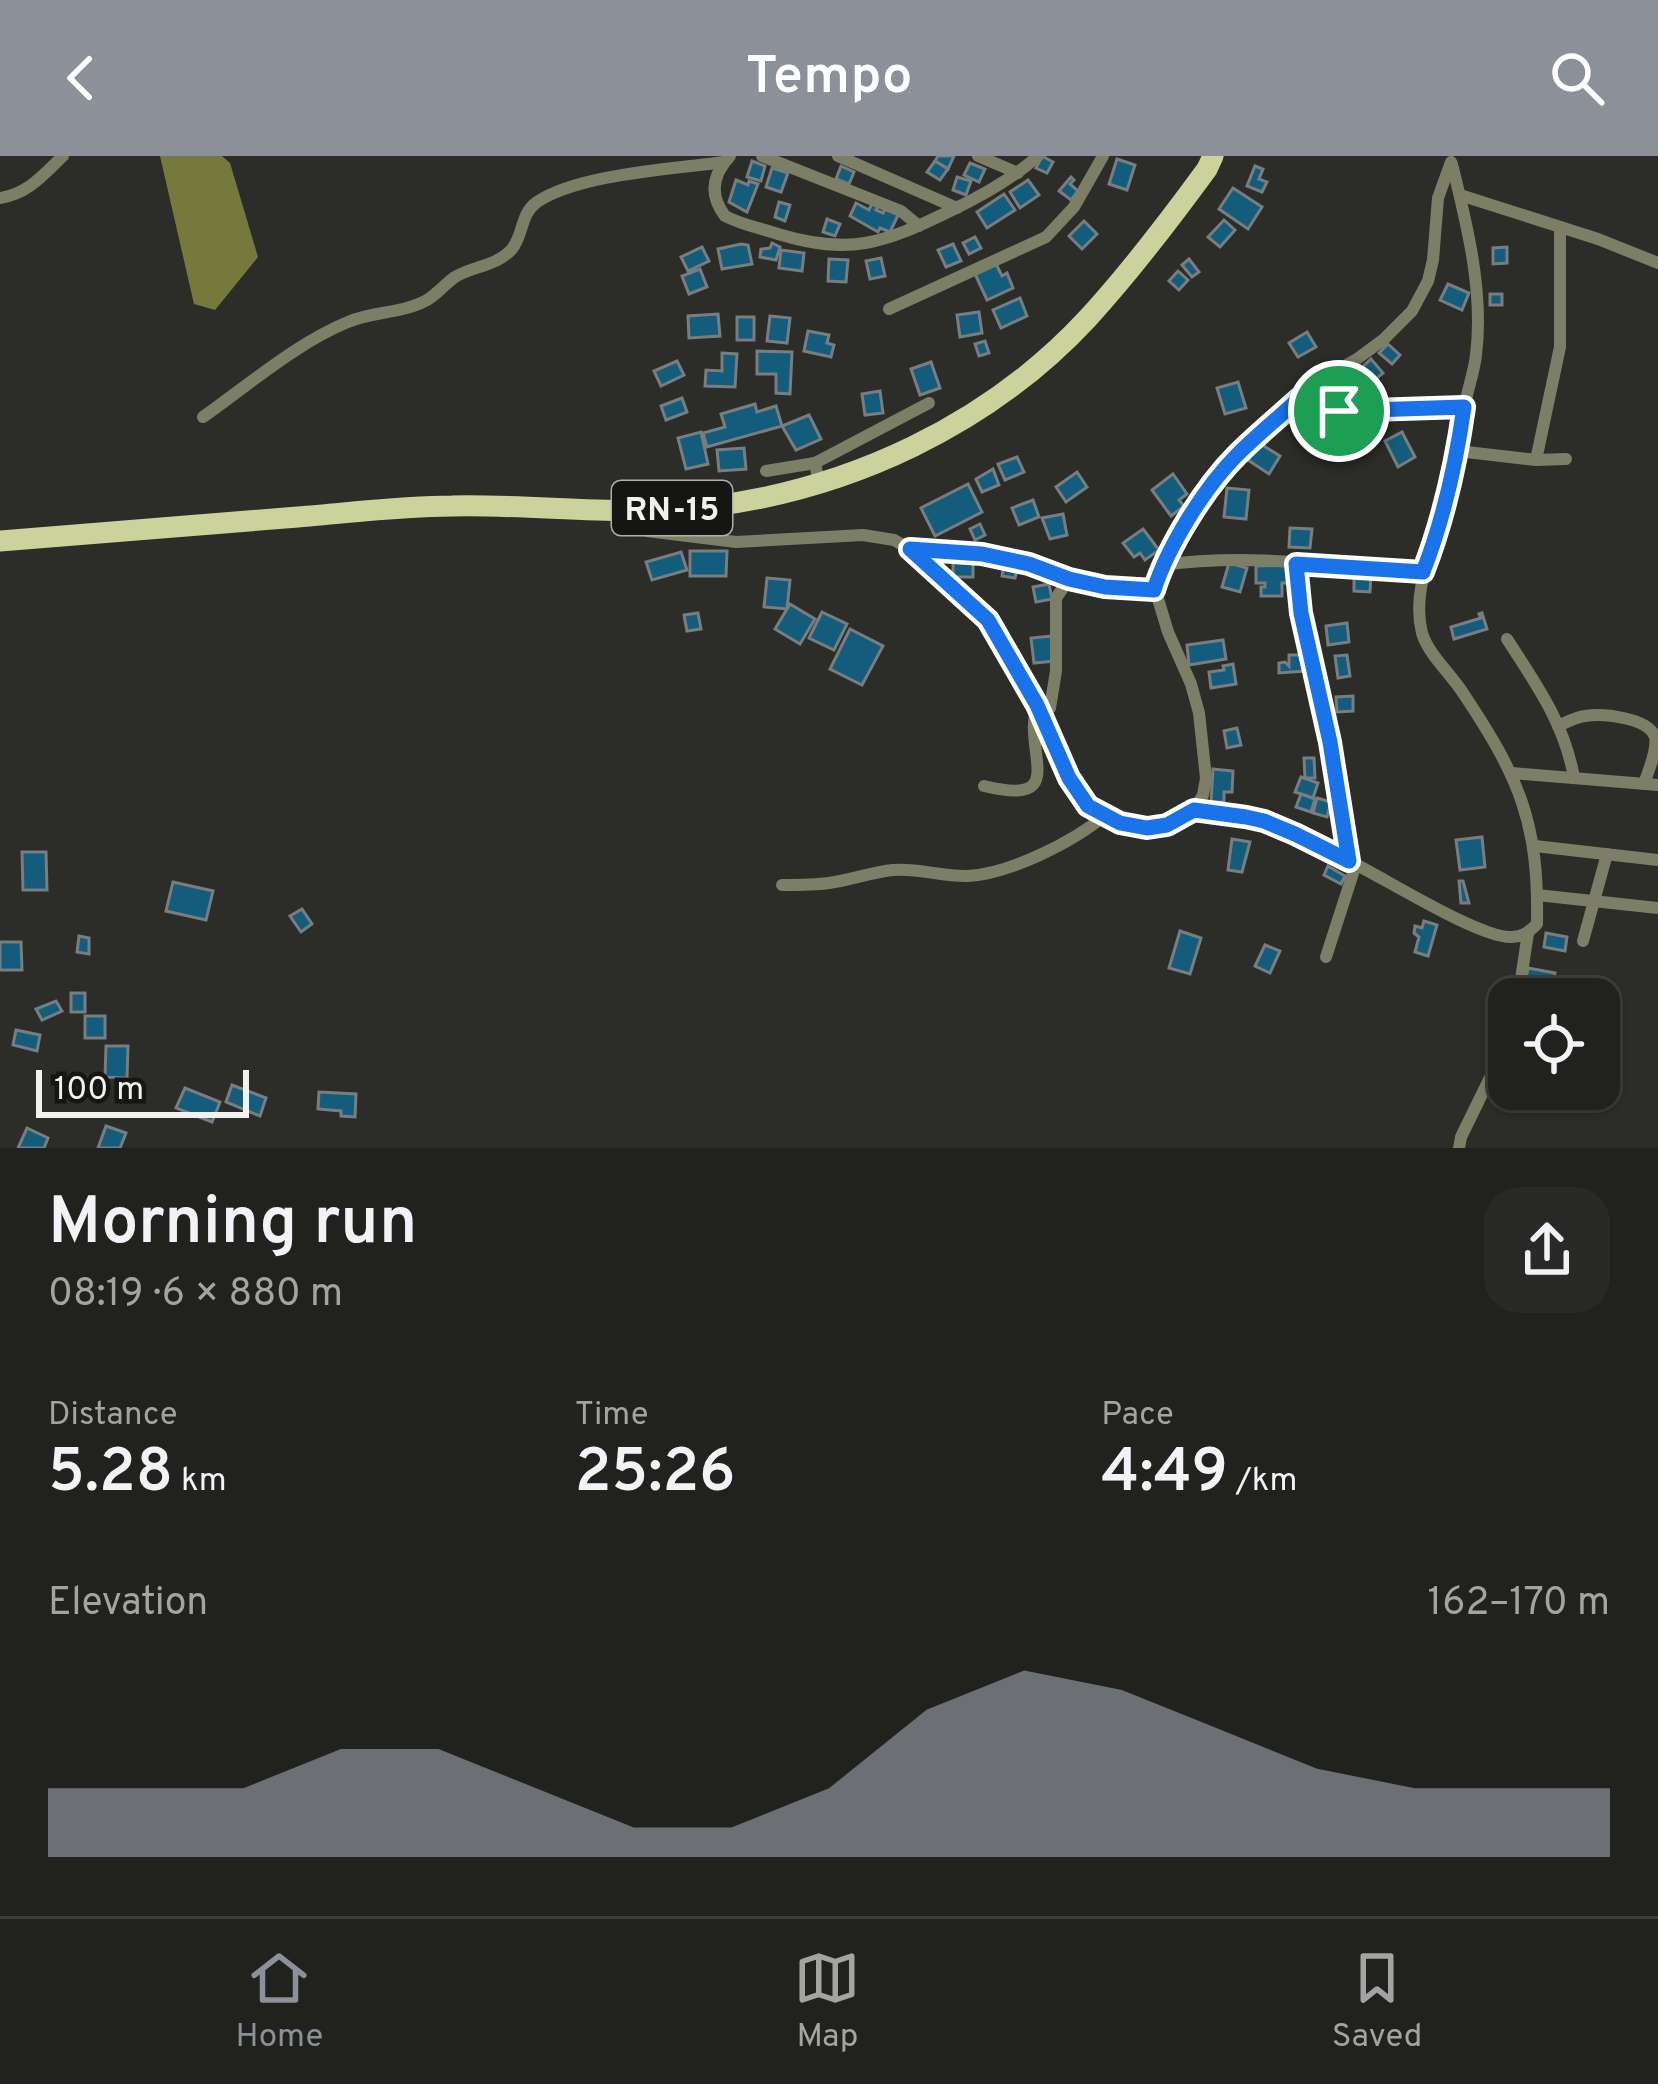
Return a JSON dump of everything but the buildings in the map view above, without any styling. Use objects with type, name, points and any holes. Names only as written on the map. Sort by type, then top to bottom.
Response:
[{"type":"main road","name":"RN-15","points":[[0,541],[448,506],[626,511],[705,507],[802,489],[817,473],[881,462],[959,423],[1025,375],[1085,321],[1149,248],[1214,156]]},
{"type":"street","points":[[0,198],[27,190],[63,156]]},
{"type":"street","points":[[762,156],[901,211],[919,226]]},
{"type":"street","points":[[838,156],[957,208]]},
{"type":"street","points":[[978,156],[1018,173]]},
{"type":"street","points":[[727,159],[716,173],[715,198],[724,216],[834,247],[882,240],[919,226],[1018,173],[1037,156]]},
{"type":"street","points":[[889,309],[1046,237],[1074,207],[1103,156]]},
{"type":"street","points":[[203,417],[308,342],[344,323],[430,298],[461,274],[504,256],[517,242],[528,210],[544,198],[607,179],[727,159]]},
{"type":"street","points":[[1194,810],[1264,821],[1499,936],[1515,938],[1537,924],[1534,846],[1525,808],[1487,729],[1422,633],[1423,572],[1458,451],[1476,355],[1478,316],[1466,220],[1451,159]]},
{"type":"street","points":[[626,511],[632,525],[679,536],[736,542],[881,536],[910,549],[984,614],[1040,711],[1077,794],[1088,806],[1120,823],[1147,828],[1167,825],[1194,810],[1206,778],[1191,684],[1154,590],[1163,565],[1235,457],[1320,380],[1358,359],[1412,311],[1428,281],[1438,198],[1451,159]]},
{"type":"street","points":[[1460,195],[1658,263]]},
{"type":"street","points":[[1536,460],[1559,347],[1560,228]]},
{"type":"street","points":[[1300,398],[1339,411],[1464,407]]},
{"type":"street","points":[[766,471],[817,473],[929,403]]},
{"type":"street","points":[[1458,451],[1566,459]]},
{"type":"street","points":[[910,549],[982,554],[1069,579],[1125,590],[1154,590]]},
{"type":"street","points":[[1163,565],[1200,560],[1423,572]]},
{"type":"street","points":[[1296,564],[1301,613],[1353,862],[1326,957]]},
{"type":"street","points":[[984,786],[1020,792],[1031,788],[1036,778],[1033,722],[1040,711],[1050,707],[1056,671],[1056,598],[1069,579]]},
{"type":"street","points":[[1507,639],[1558,726],[1569,749],[1574,778]]},
{"type":"street","points":[[1511,773],[1651,784],[1656,748],[1655,736],[1647,726],[1600,714],[1558,726]]},
{"type":"street","points":[[782,885],[829,883],[890,870],[979,875],[1086,831],[1103,816]]},
{"type":"street","points":[[1534,846],[1658,860]]},
{"type":"street","points":[[1583,941],[1607,854]]},
{"type":"street","points":[[1538,895],[1658,908]]},
{"type":"street","points":[[1521,978],[1528,933]]},
{"type":"street","points":[[1459,1148],[1488,1085]]},
{"type":"shaded area","points":[[160,156],[222,156],[230,163],[258,257],[215,310],[194,304]]},
{"type":"route","points":[[1300,398],[1339,411],[1464,407],[1445,506],[1423,572],[1296,564],[1301,613],[1330,742],[1349,861],[1295,834],[1246,817],[1194,810],[1167,825],[1147,828],[1103,816],[1077,794],[1037,705],[984,614],[910,549],[982,554],[1105,587],[1154,590],[1190,519],[1235,457],[1300,398]]}]
